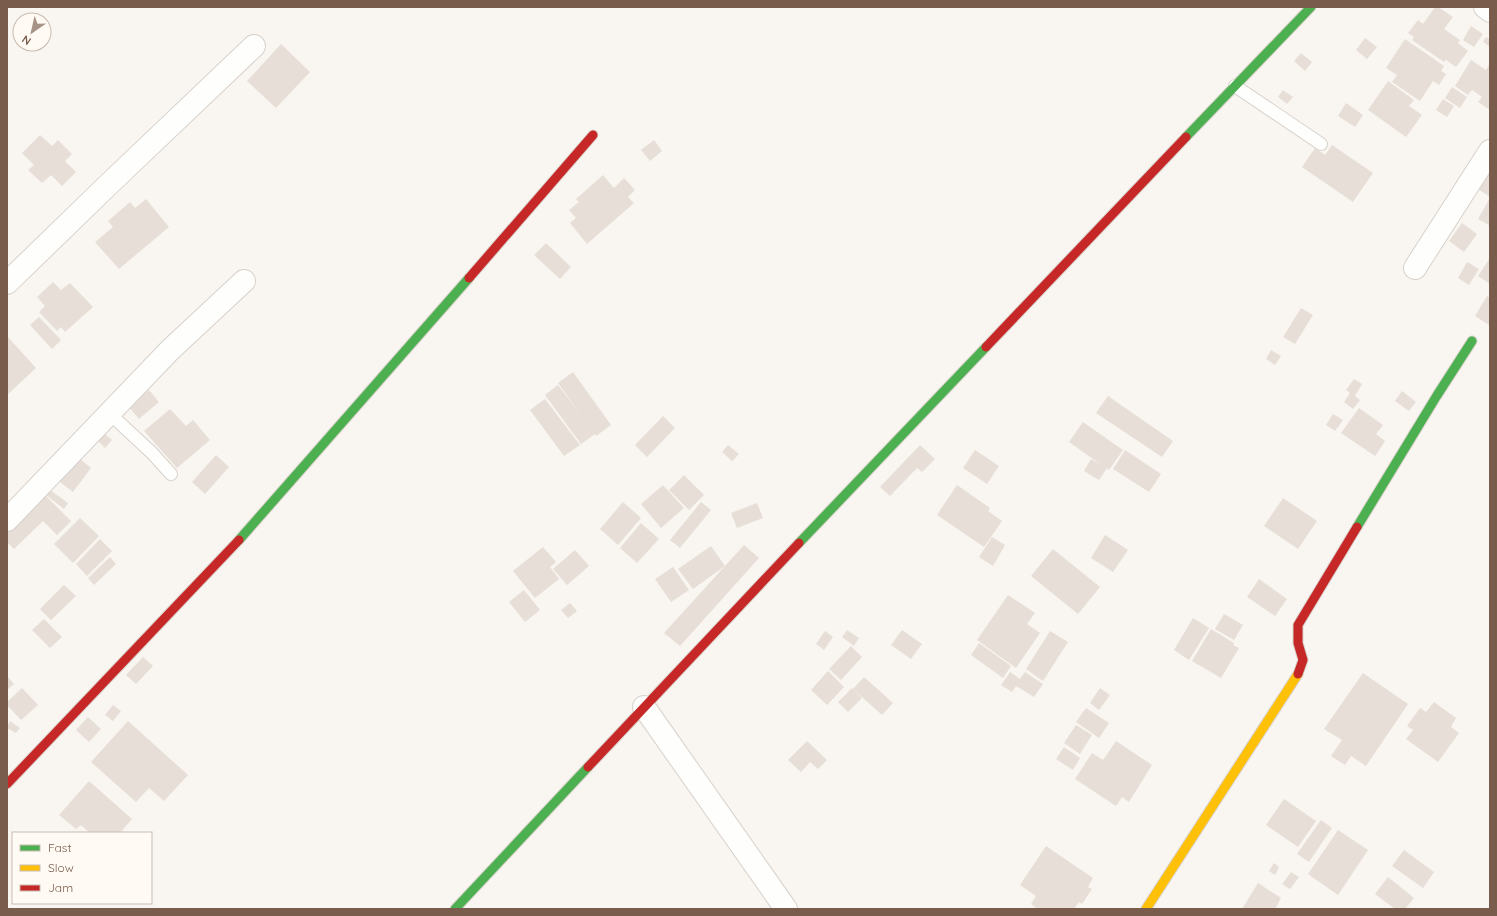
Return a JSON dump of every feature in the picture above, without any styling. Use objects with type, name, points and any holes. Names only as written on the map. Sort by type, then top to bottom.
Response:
[{"type":"street","points":[[455,909],[535,822],[961,372],[1311,7]]},
{"type":"street","points":[[1485,7],[1490,11]]},
{"type":"street","points":[[7,283],[108,184],[254,46]]},
{"type":"street","points":[[7,784],[248,531],[593,135]]},
{"type":"street","points":[[1416,268],[1490,151]]},
{"type":"street","points":[[7,520],[170,350],[244,281]]},
{"type":"street","points":[[1146,909],[1299,673],[1303,660],[1298,643],[1298,625],[1436,397],[1472,341]]},
{"type":"street","points":[[644,707],[786,909]]},
{"type":"lane","points":[[1235,86],[1321,144]]},
{"type":"lane","points":[[109,414],[152,453],[171,474]]},
{"type":"building","points":[[1435,7],[1438,7],[1453,17],[1444,29],[1460,40],[1458,43],[1468,51],[1456,67],[1446,60],[1444,62],[1412,40],[1414,37],[1408,33],[1418,20],[1423,24]]},
{"type":"building","points":[[1471,26],[1483,34],[1474,47],[1463,40]]},
{"type":"building","points":[[1486,37],[1490,40],[1490,47],[1483,42]]},
{"type":"building","points":[[1365,38],[1377,47],[1367,59],[1356,50]]},
{"type":"building","points":[[1405,39],[1444,66],[1441,71],[1446,74],[1439,85],[1433,81],[1420,101],[1392,82],[1397,75],[1386,68]]},
{"type":"building","points":[[281,44],[310,72],[276,108],[247,81]]},
{"type":"building","points":[[1301,53],[1312,62],[1305,71],[1294,61]]},
{"type":"building","points":[[1471,60],[1486,70],[1490,63],[1490,110],[1478,102],[1482,97],[1472,90],[1468,95],[1455,86]]},
{"type":"building","points":[[1388,81],[1414,100],[1409,106],[1422,115],[1406,137],[1368,110]]},
{"type":"building","points":[[1452,87],[1467,97],[1460,108],[1445,98]]},
{"type":"building","points":[[1283,90],[1293,97],[1287,104],[1278,97]]},
{"type":"building","points":[[1443,99],[1454,106],[1447,117],[1436,110]]},
{"type":"building","points":[[1346,103],[1363,115],[1355,127],[1338,116]]},
{"type":"building","points":[[40,135],[52,146],[58,140],[72,154],[65,161],[76,172],[62,186],[51,175],[42,183],[28,170],[34,165],[22,153]]},
{"type":"building","points":[[654,140],[662,151],[650,161],[641,150]]},
{"type":"building","points":[[1332,145],[1373,173],[1353,202],[1302,167],[1315,148],[1325,155]]},
{"type":"building","points":[[1490,171],[1490,197],[1478,189]]},
{"type":"building","points":[[603,175],[614,188],[624,178],[635,190],[628,197],[634,203],[587,244],[570,223],[576,218],[569,210],[579,202],[576,199]]},
{"type":"building","points":[[1490,198],[1490,224],[1489,225],[1478,219]]},
{"type":"building","points":[[146,199],[169,227],[119,269],[95,242],[113,227],[108,221],[130,202],[135,208]]},
{"type":"building","points":[[1462,223],[1477,234],[1464,252],[1449,241]]},
{"type":"building","points":[[546,243],[571,267],[560,279],[534,255]]},
{"type":"building","points":[[1490,258],[1490,284],[1478,276]]},
{"type":"building","points":[[1467,262],[1479,269],[1469,285],[1458,278]]},
{"type":"building","points":[[53,282],[61,290],[70,283],[93,307],[65,332],[61,327],[57,331],[39,312],[45,306],[37,297]]},
{"type":"building","points":[[1487,296],[1490,298],[1489,325],[1475,316]]},
{"type":"building","points":[[1301,308],[1313,315],[1295,344],[1283,337]]},
{"type":"building","points":[[39,317],[61,340],[52,349],[30,325]]},
{"type":"building","points":[[7,336],[36,368],[7,395]]},
{"type":"building","points":[[1271,350],[1281,356],[1275,365],[1266,359]]},
{"type":"building","points":[[573,372],[611,425],[596,436],[595,434],[581,444],[545,395],[558,385],[581,415],[558,383]]},
{"type":"building","points":[[1354,379],[1362,384],[1355,396],[1360,400],[1353,409],[1344,402],[1350,393],[1346,390]]},
{"type":"building","points":[[149,390],[159,402],[139,419],[129,407]]},
{"type":"building","points":[[1402,391],[1416,402],[1409,411],[1395,401]]},
{"type":"building","points":[[1108,396],[1173,441],[1162,457],[1096,413]]},
{"type":"building","points":[[545,399],[580,445],[564,456],[530,410]]},
{"type":"building","points":[[1359,408],[1383,425],[1376,434],[1385,441],[1375,456],[1341,433]]},
{"type":"building","points":[[170,409],[186,426],[193,420],[210,440],[177,468],[144,431]]},
{"type":"building","points":[[1333,414],[1343,420],[1335,431],[1326,425]]},
{"type":"building","points":[[663,416],[675,428],[647,457],[635,445]]},
{"type":"building","points":[[1083,422],[1123,450],[1109,470],[1107,468],[1099,480],[1084,471],[1091,459],[1103,466],[1069,442]]},
{"type":"building","points":[[104,433],[112,440],[105,448],[97,440]]},
{"type":"building","points":[[728,445],[739,454],[732,461],[722,452]]},
{"type":"building","points":[[920,445],[935,459],[922,472],[917,468],[890,496],[880,487]]},
{"type":"building","points":[[975,450],[999,466],[987,484],[963,468]]},
{"type":"building","points":[[1125,450],[1161,474],[1149,492],[1113,469]]},
{"type":"building","points":[[75,455],[91,468],[73,492],[56,479]]},
{"type":"building","points":[[216,455],[229,467],[205,494],[192,482]]},
{"type":"building","points":[[684,475],[704,495],[689,510],[669,490]]},
{"type":"building","points":[[663,485],[684,508],[661,528],[641,504]]},
{"type":"building","points":[[957,485],[990,508],[988,511],[1002,521],[984,547],[937,515]]},
{"type":"building","points":[[50,490],[68,503],[64,509],[46,495]]},
{"type":"building","points":[[44,494],[71,521],[57,535],[43,521],[14,549],[7,542],[7,530]]},
{"type":"building","points":[[1283,498],[1317,521],[1298,549],[1264,526]]},
{"type":"building","points":[[623,502],[641,518],[618,545],[600,529]]},
{"type":"building","points":[[701,502],[711,510],[680,548],[670,540]]},
{"type":"building","points":[[757,503],[763,518],[737,528],[731,513]]},
{"type":"building","points":[[80,518],[99,536],[73,563],[54,544]]},
{"type":"building","points":[[641,523],[659,539],[637,563],[620,548]]},
{"type":"building","points":[[1105,535],[1128,550],[1113,572],[1091,558]]},
{"type":"building","points":[[992,537],[1005,545],[993,566],[979,557]]},
{"type":"building","points":[[100,539],[112,551],[87,576],[76,564]]},
{"type":"building","points":[[744,545],[759,558],[680,646],[664,633]]},
{"type":"building","points":[[711,546],[725,566],[693,589],[678,569]]},
{"type":"building","points":[[543,547],[556,562],[550,567],[559,579],[535,598],[513,571]]},
{"type":"building","points":[[1053,549],[1100,587],[1078,614],[1031,576]]},
{"type":"building","points":[[575,550],[589,566],[567,585],[553,569]]},
{"type":"building","points":[[110,557],[116,564],[94,585],[88,578]]},
{"type":"building","points":[[673,567],[689,590],[671,602],[655,579]]},
{"type":"building","points":[[1259,579],[1287,599],[1275,616],[1247,597]]},
{"type":"building","points":[[64,585],[76,596],[51,620],[40,609]]},
{"type":"building","points":[[524,590],[540,610],[525,622],[509,602]]},
{"type":"building","points":[[1008,595],[1035,613],[1027,624],[1040,633],[1016,668],[977,640]]},
{"type":"building","points":[[570,603],[577,611],[568,618],[561,610]]},
{"type":"building","points":[[1224,614],[1243,625],[1234,640],[1215,629]]},
{"type":"building","points":[[1193,618],[1209,628],[1189,660],[1174,650]]},
{"type":"building","points":[[44,619],[62,637],[50,648],[32,630]]},
{"type":"building","points":[[1211,629],[1234,643],[1233,645],[1239,648],[1221,678],[1192,661]]},
{"type":"building","points":[[847,630],[859,638],[854,646],[842,637]]},
{"type":"building","points":[[902,630],[922,644],[911,659],[891,645]]},
{"type":"building","points":[[825,631],[833,637],[824,650],[816,644]]},
{"type":"building","points":[[1050,631],[1068,642],[1043,681],[1026,669]]},
{"type":"building","points":[[979,643],[1011,666],[1003,678],[971,655]]},
{"type":"building","points":[[851,646],[862,657],[841,680],[829,669]]},
{"type":"building","points":[[143,657],[153,666],[136,684],[126,675]]},
{"type":"building","points":[[828,671],[844,687],[827,705],[811,690]]},
{"type":"building","points":[[1010,672],[1020,679],[1025,672],[1043,684],[1034,697],[1016,686],[1012,692],[1001,685]]},
{"type":"building","points":[[1363,673],[1408,704],[1366,766],[1351,756],[1345,765],[1331,756],[1342,740],[1324,729]]},
{"type":"building","points":[[7,676],[14,684],[7,690]]},
{"type":"building","points":[[864,677],[893,703],[882,715],[853,689]]},
{"type":"building","points":[[22,688],[38,705],[21,720],[7,705],[7,702]]},
{"type":"building","points":[[852,688],[862,698],[848,712],[838,702]]},
{"type":"building","points":[[1100,688],[1110,695],[1099,710],[1090,703]]},
{"type":"building","points":[[1434,702],[1456,718],[1451,727],[1459,733],[1438,762],[1406,739],[1413,730],[1407,726],[1420,708],[1426,712]]},
{"type":"building","points":[[113,705],[121,711],[113,721],[105,715]]},
{"type":"building","points":[[1086,708],[1109,723],[1099,738],[1076,722]]},
{"type":"building","points":[[88,717],[101,729],[89,742],[76,730]]},
{"type":"building","points":[[10,721],[20,728],[16,733],[7,728]]},
{"type":"building","points":[[128,721],[188,775],[164,801],[149,788],[136,802],[91,762]]},
{"type":"building","points":[[1076,725],[1092,735],[1080,754],[1064,743]]},
{"type":"building","points":[[807,741],[827,760],[818,769],[810,762],[801,772],[788,760]]},
{"type":"building","points":[[1116,741],[1152,765],[1129,802],[1122,797],[1116,806],[1075,779],[1092,753],[1103,760]]},
{"type":"building","points":[[1064,747],[1080,758],[1073,770],[1056,759]]},
{"type":"building","points":[[89,781],[132,819],[121,832],[89,832],[81,825],[76,829],[59,815]]},
{"type":"building","points":[[1284,799],[1316,821],[1298,847],[1266,825]]},
{"type":"building","points":[[1321,820],[1332,828],[1309,862],[1297,854]]},
{"type":"building","points":[[1338,830],[1368,850],[1338,895],[1308,874]]},
{"type":"building","points":[[1046,846],[1093,878],[1088,887],[1092,889],[1082,904],[1079,902],[1074,909],[1038,909],[1031,904],[1036,896],[1020,885]]},
{"type":"building","points":[[1404,850],[1434,872],[1423,888],[1392,866]]},
{"type":"building","points":[[1274,863],[1279,867],[1275,875],[1269,871]]},
{"type":"building","points":[[1291,872],[1299,877],[1290,889],[1282,884]]},
{"type":"building","points":[[1388,877],[1414,898],[1405,909],[1395,909],[1375,894]]},
{"type":"building","points":[[1258,883],[1281,898],[1275,909],[1242,909]]},
{"type":"traffic: fast","points":[[1186,137],[1311,7]]},
{"type":"traffic: fast","points":[[239,540],[469,278]]},
{"type":"traffic: fast","points":[[1357,527],[1472,341]]},
{"type":"traffic: fast","points":[[799,543],[986,347]]},
{"type":"traffic: fast","points":[[455,909],[588,767]]},
{"type":"traffic: slow","points":[[1146,909],[1298,674]]},
{"type":"traffic: jam","points":[[469,278],[593,135]]},
{"type":"traffic: jam","points":[[986,347],[1186,137]]},
{"type":"traffic: jam","points":[[1298,674],[1303,660],[1298,643],[1298,625],[1357,527]]},
{"type":"traffic: jam","points":[[7,784],[239,540]]},
{"type":"traffic: jam","points":[[588,767],[799,543]]}]
